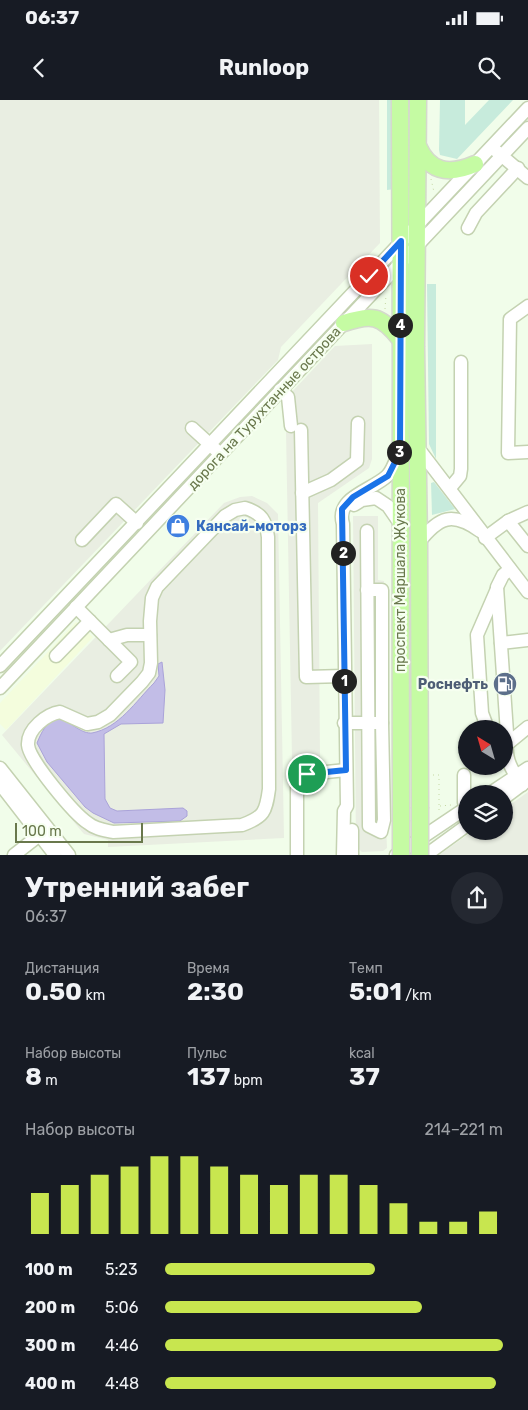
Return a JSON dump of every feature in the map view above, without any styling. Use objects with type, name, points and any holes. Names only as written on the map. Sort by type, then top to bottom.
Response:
[{"type":"main road","name":"проспект Маршала Жукова","points":[[400,100],[399,522],[401,855]]},
{"type":"main road","name":"проспект Маршала Жукова","points":[[418,100],[416,347],[420,855]]},
{"type":"main road","points":[[418,146],[424,158],[441,169],[462,170],[475,164]]},
{"type":"main road","points":[[344,323],[361,318],[373,318],[389,325],[399,338]]},
{"type":"street","name":"дорога на Турухтанные острова","points":[[0,666],[137,523],[401,241],[492,146],[526,114]]},
{"type":"street","name":"дорога на Турухтанные острова","points":[[0,688],[528,128]]},
{"type":"street","points":[[492,146],[528,178]]},
{"type":"street","points":[[476,213],[518,168]]},
{"type":"street","points":[[463,196],[473,204],[476,213],[473,227]]},
{"type":"street","points":[[528,306],[510,319],[508,453],[528,452]]},
{"type":"street","points":[[450,488],[460,476],[461,469],[461,362]]},
{"type":"street","points":[[280,390],[288,397],[296,428],[302,493],[306,677],[344,676]]},
{"type":"street","points":[[302,493],[331,480],[357,461],[358,424]]},
{"type":"street","points":[[192,428],[220,454]]},
{"type":"street","points":[[418,448],[476,521],[483,535],[528,592]]},
{"type":"street","points":[[343,855],[344,811],[347,806],[344,723],[343,524],[341,516],[346,504],[388,476],[400,452]]},
{"type":"street","points":[[343,524],[355,504],[370,498],[383,501],[399,522]]},
{"type":"street","points":[[82,540],[116,504],[137,523]]},
{"type":"street","points":[[245,508],[264,519],[268,537],[268,789],[267,808],[255,820],[242,825],[218,827],[113,832],[99,830],[73,810],[31,756],[28,744],[30,734],[46,718],[60,712],[86,724],[98,722],[110,715],[149,673],[150,634],[152,598],[157,587],[225,516],[235,510],[245,508]]},
{"type":"street","points":[[483,535],[528,512]]},
{"type":"street","points":[[419,542],[439,522],[449,519],[465,522],[483,535]]},
{"type":"street","points":[[508,521],[528,546]]},
{"type":"street","points":[[367,531],[367,590],[369,826],[382,832],[384,820],[382,590],[367,590]]},
{"type":"street","points":[[485,720],[482,713],[477,635],[503,575],[510,569]]},
{"type":"street","points":[[498,587],[504,720]]},
{"type":"street","points":[[76,607],[131,662],[117,676]]},
{"type":"street","points":[[56,656],[90,621]]},
{"type":"street","points":[[109,640],[127,635],[150,634]]},
{"type":"street","points":[[501,643],[528,640]]},
{"type":"street","points":[[344,723],[382,723]]},
{"type":"street","points":[[513,743],[528,728]]},
{"type":"street","points":[[513,765],[522,781]]},
{"type":"street","points":[[0,768],[44,832],[55,855]]},
{"type":"street","points":[[522,781],[528,768]]},
{"type":"street","points":[[297,855],[297,780],[307,774],[346,770]]},
{"type":"street","points":[[464,775],[464,785]]},
{"type":"street","points":[[0,784],[44,832],[69,855]]},
{"type":"street","points":[[347,806],[351,810],[353,855]]},
{"type":"street","points":[[396,855],[458,812]]},
{"type":"street","points":[[14,855],[44,832]]},
{"type":"street","points":[[426,855],[458,832]]},
{"type":"path","points":[[430,171],[433,191]]},
{"type":"path","points":[[384,314],[386,296]]},
{"type":"path","points":[[432,775],[439,775],[439,818]]},
{"type":"shaded area","points":[[0,100],[379,100],[380,243],[281,347],[278,360],[0,651]]},
{"type":"shaded area","points":[[387,100],[394,100],[395,189],[387,190]]},
{"type":"shaded area","points":[[440,100],[465,100],[465,125],[489,100],[513,100],[457,159],[440,155]]},
{"type":"shaded area","points":[[427,284],[436,284],[436,459],[429,444]]},
{"type":"shaded area","points":[[372,344],[372,459],[369,468],[318,503],[320,759],[292,759],[286,431],[294,430],[291,393],[335,346]]},
{"type":"shaded area","points":[[434,482],[455,509],[432,515],[431,483]]},
{"type":"shaded area","points":[[252,496],[267,503],[278,514],[284,838],[108,847],[108,840],[84,834],[2,735],[224,503],[240,497]]},
{"type":"shaded area","points":[[353,516],[378,516],[378,580],[384,581],[387,848],[383,851],[362,852],[356,846]]},
{"type":"shaded area","points":[[76,622],[93,637],[6,730],[0,724],[0,703]]},
{"type":"shaded area","points":[[162,662],[165,690],[163,723],[121,724],[104,734],[105,799],[110,808],[117,811],[183,808],[187,811],[187,816],[180,821],[114,823],[85,807],[47,762],[37,743],[44,729],[51,721],[58,719],[85,732],[92,733],[111,726],[154,683],[159,676],[158,664]]},
{"type":"shaded area","points":[[528,792],[528,855],[439,855],[460,840],[513,840],[513,803]]},
{"type":"place","name":"Кансай-моторз","points":[[178,526]]},
{"type":"place","name":"Роснефть","points":[[505,684]]},
{"type":"route","points":[[307,774],[346,770],[342,509],[353,497],[388,476],[400,452],[399,338],[401,241],[369,276]]}]
